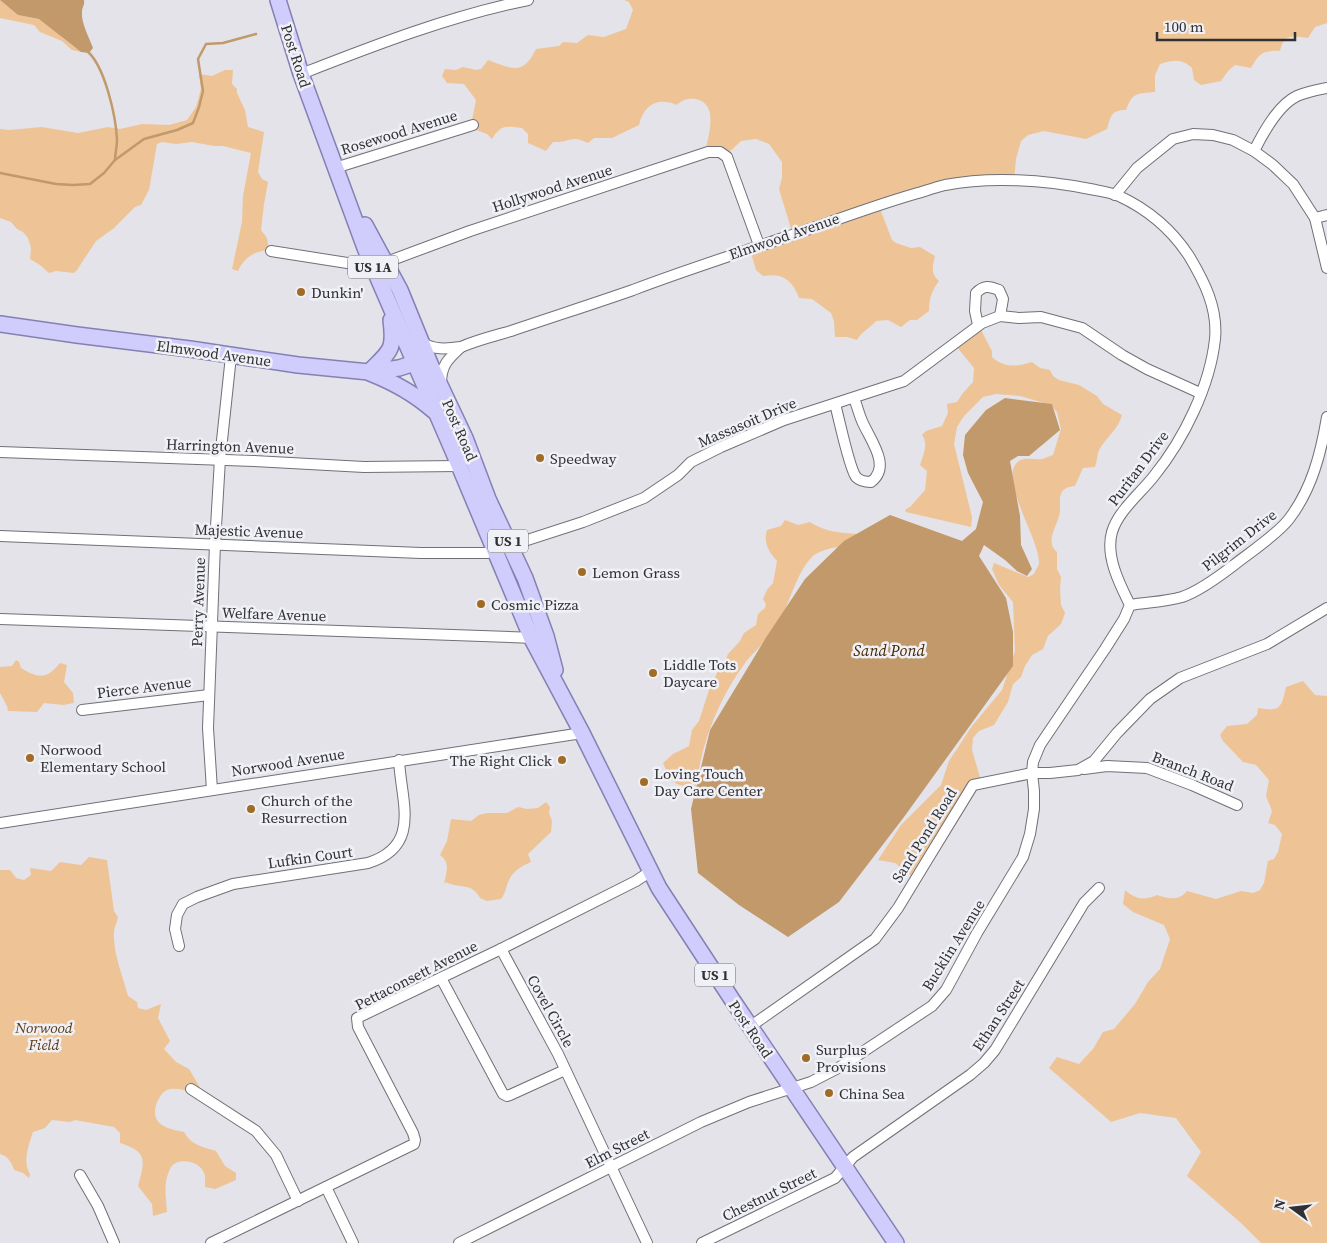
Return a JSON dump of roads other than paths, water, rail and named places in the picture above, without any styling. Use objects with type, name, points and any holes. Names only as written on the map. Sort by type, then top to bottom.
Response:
[{"type":"main road","name":"Post Road","points":[[278,0],[301,74],[335,168],[379,265],[389,304],[421,361],[441,387],[464,437],[488,499],[503,548],[564,700],[659,888],[896,1243]]},
{"type":"main road","name":"Post Road","points":[[379,265],[400,290],[421,342],[421,361],[436,413],[460,466],[503,548]]},
{"type":"main road","points":[[389,304],[393,335],[392,346],[388,354],[369,372],[386,379],[415,396],[436,413]]},
{"type":"main road","name":"Elmwood Avenue","points":[[0,324],[231,356],[369,372],[399,368],[421,361]]},
{"type":"street","points":[[301,74],[384,42],[469,14],[528,0]]},
{"type":"street","points":[[1254,151],[1265,129],[1286,105],[1296,97],[1327,88]]},
{"type":"street","name":"Rosewood Avenue","points":[[335,168],[473,125]]},
{"type":"street","points":[[1116,195],[1137,168],[1173,139],[1194,134],[1213,135],[1233,140],[1254,151],[1273,165],[1293,184],[1315,218],[1327,268]]},
{"type":"street","name":"Hollywood Avenue","points":[[379,265],[470,231],[708,152],[720,152],[728,157],[758,245]]},
{"type":"street","name":"Elmwood Avenue","points":[[421,342],[429,347],[444,349],[461,347],[615,296],[846,215],[945,185],[982,181],[1028,180],[1075,186],[1116,195]]},
{"type":"street","name":"Puritan Drive","points":[[1116,195],[1138,206],[1160,222],[1185,250],[1202,278],[1213,306],[1215,337],[1207,376],[1196,408],[1178,441],[1156,474],[1121,514],[1112,532],[1110,551],[1122,588],[1130,605]]},
{"type":"street","points":[[1315,218],[1327,215]]},
{"type":"street","points":[[271,251],[379,265]]},
{"type":"street","points":[[978,325],[976,293],[982,287],[990,286],[999,290],[1003,299],[1000,316]]},
{"type":"street","name":"Massasoit Drive","points":[[503,548],[583,522],[644,498],[678,475],[691,462],[784,420],[904,381],[978,325],[1000,316],[1019,318],[1041,317],[1082,328],[1147,369],[1200,393]]},
{"type":"street","points":[[441,387],[441,372],[448,360],[461,347]]},
{"type":"street","name":"Perry Avenue","points":[[212,790],[208,728],[215,544],[220,459],[231,356]]},
{"type":"street","points":[[835,404],[851,466],[857,478],[871,482],[877,478],[881,469],[880,458],[854,398]]},
{"type":"street","name":"Pilgrim Drive","points":[[1130,605],[1168,601],[1185,596],[1222,574],[1289,520],[1309,487],[1321,448],[1327,417]]},
{"type":"street","name":"Harrington Avenue","points":[[0,452],[220,459],[364,467],[460,466]]},
{"type":"street","name":"Majestic Avenue","points":[[0,536],[421,553],[487,553],[503,548]]},
{"type":"street","points":[[1032,773],[1033,762],[1040,745],[1114,634],[1130,605]]},
{"type":"street","name":"Sand Pond Road","points":[[751,1026],[876,939],[898,908],[973,785],[1032,773],[1078,770],[1094,761],[1150,698],[1180,678],[1267,644],[1327,608]]},
{"type":"street","name":"Welfare Avenue","points":[[0,619],[539,638]]},
{"type":"street","name":"Pierce Avenue","points":[[82,710],[209,695]]},
{"type":"street","name":"Norwood Avenue","points":[[0,823],[582,733]]},
{"type":"street","name":"Lufkin Court","points":[[179,946],[175,929],[177,916],[183,904],[197,897],[233,884],[368,863],[383,858],[390,853],[401,840],[406,824],[399,760]]},
{"type":"street","name":"Branch Road","points":[[1078,770],[1107,766],[1147,768],[1238,805]]},
{"type":"street","name":"Bucklin Avenue","points":[[792,1089],[811,1082],[840,1066],[917,1018],[932,1006],[946,990],[977,933],[1023,857],[1030,834],[1034,809],[1032,773]]},
{"type":"street","name":"Pettaconsett Avenue","points":[[211,1243],[414,1144],[413,1133],[358,1027],[357,1018],[501,949],[636,881],[651,871]]},
{"type":"street","name":"Ethan Street","points":[[844,1167],[853,1157],[970,1075],[990,1056],[1052,959],[1084,903],[1099,888]]},
{"type":"street","name":"Covel Circle","points":[[441,978],[503,1094],[510,1096],[565,1070],[501,949]]},
{"type":"street","points":[[565,1070],[647,1243]]},
{"type":"street","points":[[191,1089],[256,1131],[276,1155],[298,1201]]},
{"type":"street","name":"Elm Street","points":[[460,1243],[732,1109],[792,1089]]},
{"type":"street","name":"Chestnut Street","points":[[702,1243],[832,1180],[844,1167]]},
{"type":"street","points":[[80,1175],[98,1206],[114,1243]]},
{"type":"street","points":[[326,1187],[353,1243]]},
{"type":"water","points":[[0,0],[84,0],[83,21],[93,48],[89,53],[81,52],[39,19],[18,15]]},
{"type":"water","name":"Sand Pond","points":[[1005,398],[1052,404],[1060,430],[1029,456],[1018,456],[1010,461],[1020,516],[1021,545],[1032,569],[1027,576],[1017,571],[984,545],[979,556],[1006,598],[1013,632],[1013,666],[904,817],[839,902],[788,937],[739,905],[698,873],[691,809],[710,730],[767,636],[805,579],[844,541],[890,515],[962,541],[976,529],[983,502],[968,473],[963,455],[965,435],[986,410]]},
{"type":"waterway","points":[[0,173],[56,184],[90,184],[104,173],[115,160],[144,139],[177,130],[193,123],[203,91],[198,59],[206,44],[223,43],[256,34]]},
{"type":"waterway","points":[[87,51],[99,68],[112,106],[117,140],[115,160]]},
{"type":"place","name":"Dunkin'","points":[[301,292]]},
{"type":"place","name":"Speedway","points":[[540,458]]},
{"type":"place","name":"Lemon Grass","points":[[582,572]]},
{"type":"place","name":"Cosmic Pizza","points":[[481,604]]},
{"type":"place","name":"Liddle Tots Daycare","points":[[653,673]]},
{"type":"place","name":"Norwood Elementary School","points":[[30,758]]},
{"type":"place","name":"The Right Click","points":[[562,760]]},
{"type":"place","name":"Loving Touch Day Care Center","points":[[644,782]]},
{"type":"place","name":"Church of the Resurrection","points":[[251,809]]},
{"type":"place","name":"Surplus Provisions","points":[[806,1058]]},
{"type":"place","name":"China Sea","points":[[829,1093]]},
{"type":"park label","name":"Norwood Field","points":[[44,1036]]}]
